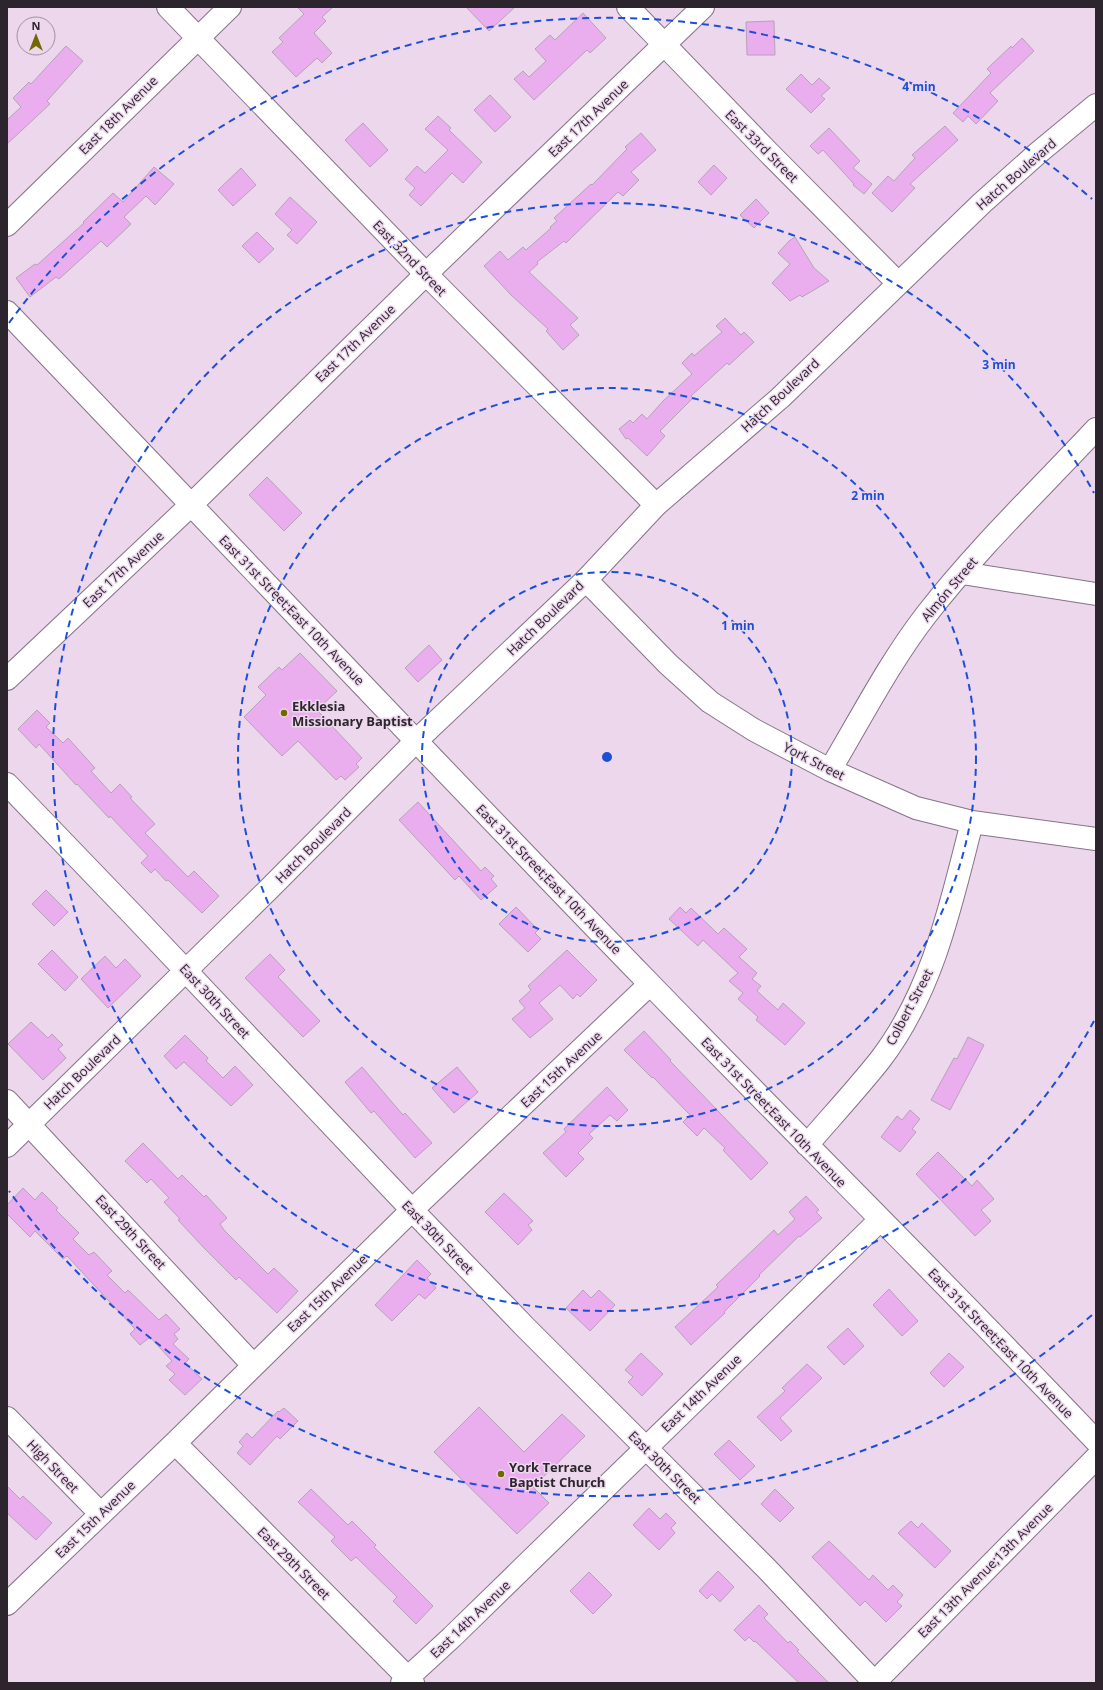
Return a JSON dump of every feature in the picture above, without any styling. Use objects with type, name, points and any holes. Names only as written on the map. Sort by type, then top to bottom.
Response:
[{"type":"street","name":"East 32nd Street","points":[[168,7],[426,274],[656,505]]},
{"type":"street","name":"East 18th Avenue","points":[[7,225],[230,7]]},
{"type":"street","name":"East 33rd Street","points":[[628,7],[663,45],[898,283]]},
{"type":"street","name":"East 17th Avenue","points":[[7,679],[192,504],[426,274],[703,7]]},
{"type":"street","name":"Hatch Boulevard","points":[[7,1146],[270,888],[416,741],[586,580],[656,505],[780,398],[982,203],[1096,105]]},
{"type":"street","name":"East 31st Street;East 10th Avenue","points":[[7,312],[650,984],[880,1220],[1001,1341],[1096,1441]]},
{"type":"street","name":"Almon Street","points":[[830,770],[910,638],[926,615],[996,534],[1096,429]]},
{"type":"street","points":[[962,572],[1096,594]]},
{"type":"street","name":"York Street","points":[[586,580],[668,664],[710,702],[754,730],[830,770],[916,808],[972,822],[1096,839]]},
{"type":"street","name":"East 30th Street","points":[[7,784],[186,970],[412,1210],[525,1327],[767,1569],[874,1683]]},
{"type":"street","name":"Colbert Street","points":[[807,1145],[880,1060],[900,1028],[926,979],[945,927],[972,822]]},
{"type":"street","name":"East 15th Avenue","points":[[7,1604],[412,1210],[650,984]]},
{"type":"street","name":"East 29th Street","points":[[7,1101],[254,1365]]},
{"type":"street","name":"East 14th Avenue","points":[[408,1681],[880,1220]]},
{"type":"street","name":"High Street","points":[[7,1418],[100,1513]]},
{"type":"street","name":"East 29th Street","points":[[175,1442],[408,1681]]},
{"type":"street","name":"East 13th Avenue;13th Avenue","points":[[874,1683],[1096,1458]]},
{"type":"building","points":[[297,7],[333,7],[322,17],[326,21],[314,33],[332,53],[322,63],[317,58],[296,77],[272,52],[283,42],[279,38],[304,14]]},
{"type":"building","points":[[466,7],[515,7],[489,31]]},
{"type":"building","points":[[583,13],[606,38],[590,53],[587,50],[534,100],[514,79],[523,71],[529,77],[546,61],[535,49],[550,35],[555,40]]},
{"type":"building","points":[[774,21],[775,55],[747,55],[746,22]]},
{"type":"building","points":[[1022,38],[1034,51],[990,93],[998,101],[976,124],[968,116],[963,122],[953,113],[991,73],[987,69],[1011,46],[1012,48]]},
{"type":"building","points":[[66,46],[83,61],[47,101],[50,104],[7,144],[7,120],[21,107],[13,98],[29,82],[31,84]]},
{"type":"building","points":[[801,74],[812,85],[819,78],[830,88],[821,96],[825,99],[811,113],[786,89]]},
{"type":"building","points":[[490,95],[511,117],[495,132],[474,110]]},
{"type":"building","points":[[438,116],[451,128],[449,130],[482,162],[463,183],[452,173],[421,206],[409,195],[415,188],[405,179],[417,166],[425,173],[448,150],[425,129]]},
{"type":"building","points":[[363,123],[388,150],[370,167],[345,140]]},
{"type":"building","points":[[945,126],[958,140],[910,184],[915,188],[892,212],[872,193],[888,176],[894,181],[915,158],[912,155]]},
{"type":"building","points":[[829,128],[860,161],[853,168],[872,184],[864,194],[853,185],[854,184],[823,150],[818,154],[810,146]]},
{"type":"building","points":[[641,133],[656,150],[631,172],[639,180],[623,196],[618,192],[566,243],[564,241],[537,262],[538,264],[529,272],[578,318],[570,325],[579,335],[563,350],[546,331],[548,329],[511,295],[484,266],[500,251],[508,260],[523,247],[526,250],[551,228],[550,227],[557,221],[554,218],[591,184],[592,185],[627,149],[625,147]]},
{"type":"building","points":[[714,165],[727,178],[711,195],[698,182]]},
{"type":"building","points":[[154,167],[174,184],[155,205],[146,196],[124,217],[131,224],[107,247],[101,241],[59,279],[56,277],[30,297],[16,278],[35,264],[37,265],[84,223],[83,222],[113,193],[123,202]]},
{"type":"building","points":[[241,168],[256,185],[233,206],[218,190]]},
{"type":"building","points":[[290,197],[317,222],[297,244],[287,235],[292,230],[275,214]]},
{"type":"building","points":[[756,199],[769,213],[754,228],[740,215]]},
{"type":"building","points":[[257,232],[274,249],[259,263],[242,246]]},
{"type":"building","points":[[795,237],[814,268],[829,281],[802,297],[800,295],[790,301],[772,283],[790,264],[778,253]]},
{"type":"building","points":[[725,318],[741,335],[744,332],[754,342],[729,365],[727,363],[691,396],[693,398],[660,431],[665,436],[647,456],[628,438],[626,439],[619,429],[630,420],[633,423],[642,414],[647,419],[663,401],[692,374],[682,363],[692,353],[694,356],[722,332],[716,326]]},
{"type":"building","points":[[267,477],[302,513],[284,531],[249,495]]},
{"type":"building","points":[[429,645],[442,660],[418,682],[405,668]]},
{"type":"building","name":"Ekklesia Missionary Baptist","points":[[300,653],[337,691],[317,710],[362,758],[356,764],[359,767],[345,780],[341,776],[336,780],[298,741],[282,756],[244,717],[266,695],[258,687],[279,667],[282,670]]},
{"type":"building","points":[[37,710],[50,723],[46,727],[63,743],[68,738],[95,768],[91,771],[111,793],[120,784],[132,797],[130,798],[155,824],[145,833],[188,877],[194,871],[219,896],[202,913],[168,880],[166,881],[155,869],[151,873],[141,863],[148,856],[110,816],[109,818],[77,784],[76,785],[39,744],[36,748],[18,729]]},
{"type":"building","points":[[418,802],[481,871],[485,867],[494,876],[491,879],[497,886],[481,900],[459,876],[455,880],[399,820]]},
{"type":"building","points":[[46,890],[68,912],[54,926],[32,904]]},
{"type":"building","points":[[516,907],[538,930],[535,933],[541,939],[528,952],[499,924]]},
{"type":"building","points":[[680,907],[686,913],[691,908],[718,934],[724,928],[747,949],[739,957],[757,973],[752,979],[761,986],[757,991],[778,1010],[783,1003],[805,1023],[785,1045],[756,1020],[758,1017],[738,999],[743,993],[729,981],[738,973],[703,940],[698,946],[669,919]]},
{"type":"building","points":[[52,950],[78,977],[65,991],[38,964]]},
{"type":"building","points":[[567,950],[597,980],[580,997],[577,994],[573,999],[560,985],[539,1003],[553,1019],[530,1038],[512,1019],[525,1008],[519,1001],[531,990],[528,986]]},
{"type":"building","points":[[270,954],[285,970],[278,977],[320,1021],[303,1037],[245,978]]},
{"type":"building","points":[[105,956],[116,968],[125,959],[141,976],[108,1008],[81,979]]},
{"type":"building","points":[[31,1022],[48,1038],[52,1034],[63,1045],[58,1049],[66,1058],[43,1080],[8,1044]]},
{"type":"building","points":[[644,1031],[671,1060],[670,1061],[768,1163],[751,1180],[723,1150],[725,1148],[704,1128],[697,1136],[683,1122],[690,1115],[624,1050]]},
{"type":"building","points":[[185,1035],[208,1058],[206,1061],[223,1078],[235,1066],[253,1085],[231,1106],[184,1062],[176,1069],[164,1056]]},
{"type":"building","points":[[968,1037],[984,1045],[950,1110],[931,1100],[954,1058],[957,1059]]},
{"type":"building","points":[[362,1067],[403,1115],[405,1113],[432,1143],[415,1158],[374,1111],[371,1113],[345,1082]]},
{"type":"building","points":[[457,1067],[478,1092],[454,1113],[432,1088]]},
{"type":"building","points":[[607,1087],[628,1110],[617,1121],[610,1115],[589,1134],[593,1138],[578,1153],[584,1159],[566,1177],[543,1153],[566,1132],[564,1129]]},
{"type":"building","points":[[910,1110],[920,1119],[912,1129],[916,1132],[900,1152],[881,1137],[897,1116],[902,1120]]},
{"type":"building","points":[[143,1143],[178,1179],[182,1175],[204,1197],[206,1195],[227,1218],[220,1224],[224,1230],[268,1274],[274,1268],[298,1291],[277,1313],[239,1277],[236,1280],[204,1248],[178,1220],[180,1219],[164,1202],[169,1198],[151,1179],[147,1183],[125,1161]]},
{"type":"building","points":[[938,1152],[972,1186],[977,1180],[994,1199],[981,1210],[991,1221],[975,1236],[916,1174]]},
{"type":"building","points":[[23,1188],[35,1200],[42,1192],[58,1208],[56,1210],[79,1233],[73,1239],[89,1255],[94,1252],[112,1271],[107,1275],[125,1293],[128,1290],[159,1320],[166,1314],[180,1329],[174,1334],[178,1339],[173,1344],[189,1359],[185,1363],[202,1379],[185,1395],[169,1380],[175,1374],[166,1366],[172,1361],[150,1337],[140,1345],[130,1334],[135,1329],[67,1256],[63,1259],[35,1231],[30,1237],[7,1214],[7,1205]]},
{"type":"building","points":[[504,1193],[533,1221],[528,1225],[532,1230],[518,1245],[485,1212]]},
{"type":"building","points":[[806,1196],[819,1210],[816,1212],[822,1218],[800,1237],[799,1236],[759,1275],[760,1276],[724,1312],[725,1313],[691,1345],[675,1327],[718,1287],[716,1285],[774,1230],[778,1235],[795,1219],[789,1212]]},
{"type":"building","points":[[417,1260],[431,1274],[427,1278],[436,1288],[425,1299],[419,1294],[392,1321],[375,1305]]},
{"type":"building","points":[[889,1289],[918,1321],[902,1336],[873,1305]]},
{"type":"building","points":[[583,1290],[591,1298],[599,1290],[615,1305],[590,1331],[566,1308]]},
{"type":"building","points":[[848,1328],[864,1346],[844,1365],[827,1347]]},
{"type":"building","points":[[641,1353],[663,1374],[642,1396],[628,1382],[633,1377],[625,1370]]},
{"type":"building","points":[[949,1353],[964,1367],[944,1387],[930,1373]]},
{"type":"building","points":[[807,1364],[822,1378],[780,1418],[792,1431],[781,1441],[757,1417],[785,1391],[782,1388]]},
{"type":"building","name":"York Terrace Baptist Church","points":[[479,1407],[524,1452],[562,1414],[585,1436],[533,1487],[549,1503],[517,1534],[434,1452]]},
{"type":"building","points":[[284,1408],[298,1421],[280,1439],[277,1436],[250,1465],[237,1453],[243,1446],[239,1442],[247,1433],[252,1438],[278,1411],[279,1412]]},
{"type":"building","points":[[729,1440],[755,1466],[740,1480],[714,1454]]},
{"type":"building","points":[[7,1486],[20,1499],[23,1496],[52,1523],[36,1540],[7,1513]]},
{"type":"building","points":[[311,1489],[348,1525],[352,1521],[376,1545],[374,1547],[433,1606],[416,1624],[393,1601],[397,1597],[356,1557],[351,1561],[331,1541],[335,1537],[298,1502]]},
{"type":"building","points":[[775,1489],[794,1508],[780,1522],[761,1504]]},
{"type":"building","points":[[649,1508],[660,1519],[666,1513],[676,1523],[671,1528],[675,1533],[659,1550],[633,1525]]},
{"type":"building","points":[[911,1521],[918,1528],[922,1523],[951,1551],[935,1568],[898,1533]]},
{"type":"building","points":[[829,1541],[869,1580],[873,1575],[888,1590],[893,1585],[903,1595],[897,1602],[902,1606],[886,1622],[865,1601],[860,1606],[812,1557]]},
{"type":"building","points":[[718,1571],[734,1587],[720,1602],[712,1594],[707,1599],[699,1591]]},
{"type":"building","points":[[589,1572],[612,1595],[593,1614],[570,1591]]},
{"type":"building","points":[[759,1605],[768,1614],[764,1618],[788,1643],[790,1641],[799,1650],[797,1651],[829,1683],[799,1683],[755,1641],[754,1642],[749,1637],[745,1641],[734,1630]]},
{"type":"place","name":"Ekklesia Missionary Baptist","points":[[284,713]]},
{"type":"place","name":"York Terrace Baptist Church","points":[[501,1474]]}]
